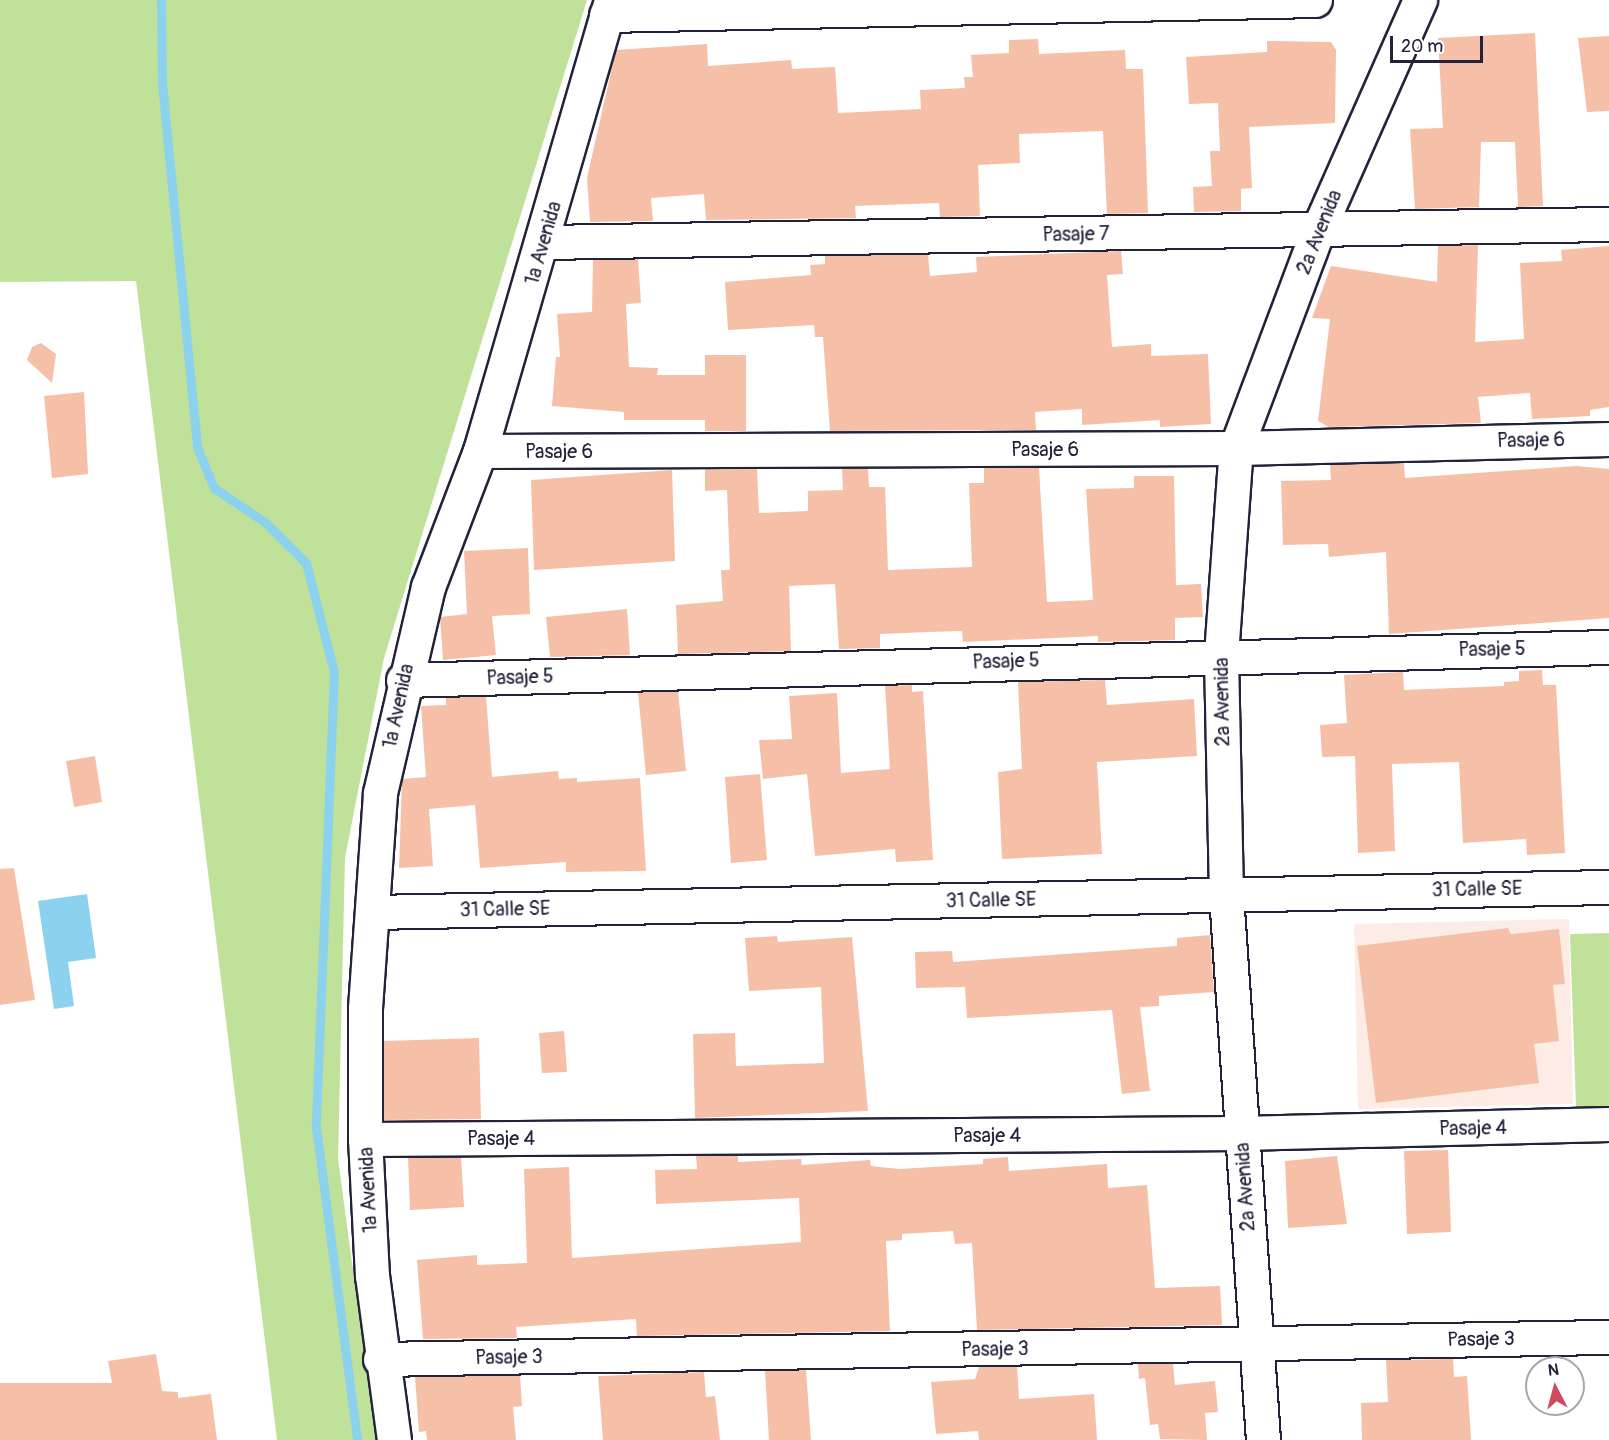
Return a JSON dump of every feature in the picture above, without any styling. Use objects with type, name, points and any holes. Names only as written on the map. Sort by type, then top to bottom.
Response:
[{"type":"street","points":[[608,8],[1315,0]]},
{"type":"street","name":"2a Avenida","points":[[1263,1440],[1226,895],[1221,655],[1236,448],[1318,230],[1420,0]]},
{"type":"street","name":"1a Avenida","points":[[394,1440],[380,1359],[365,1139],[372,912],[380,793],[403,680],[428,586],[480,451],[544,242],[608,8]]},
{"type":"street","name":"Pasaje 7","points":[[544,242],[1609,224]]},
{"type":"street","name":"Pasaje 6","points":[[480,451],[1236,448],[1609,439]]},
{"type":"street","name":"Pasaje 5","points":[[403,680],[1221,655],[1609,646]]},
{"type":"street","name":"31 Calle SE","points":[[372,912],[1609,887]]},
{"type":"street","name":"Pasaje 4","points":[[365,1139],[1241,1133],[1609,1124]]},
{"type":"street","name":"Pasaje 3","points":[[380,1359],[1609,1337]]},
{"type":"shaded area","points":[[1569,919],[1573,1104],[1358,1109],[1354,924]]},
{"type":"green space","points":[[0,0],[587,0],[384,658],[345,858],[338,1159],[376,1440],[277,1440],[136,281],[0,282]]},
{"type":"green space","points":[[1609,933],[1609,1107],[1576,1107],[1570,934]]},
{"type":"water","points":[[87,894],[96,958],[68,962],[74,1006],[54,1009],[38,901]]},
{"type":"building","points":[[1535,33],[1543,206],[1518,207],[1515,142],[1481,142],[1479,207],[1415,209],[1410,129],[1443,128],[1438,38]]},
{"type":"building","points":[[1609,36],[1609,111],[1587,112],[1578,38]]},
{"type":"building","points":[[1038,39],[1039,54],[1125,50],[1126,69],[1143,69],[1148,213],[1107,214],[1103,131],[1019,134],[1020,163],[978,165],[980,216],[940,217],[939,203],[855,206],[856,218],[706,220],[704,194],[651,198],[653,221],[590,222],[587,178],[616,50],[707,44],[708,66],[791,60],[792,69],[835,67],[838,113],[921,109],[920,90],[965,88],[964,77],[973,77],[971,55],[1009,53],[1009,40]]},
{"type":"building","points":[[1267,41],[1331,42],[1336,50],[1335,123],[1249,127],[1252,188],[1241,189],[1241,211],[1194,212],[1193,187],[1212,186],[1210,151],[1220,151],[1218,103],[1189,104],[1186,57],[1267,52]]},
{"type":"building","points":[[1478,245],[1475,342],[1524,339],[1520,263],[1562,261],[1561,250],[1609,246],[1609,407],[1590,410],[1590,416],[1532,419],[1530,393],[1478,397],[1481,423],[1329,427],[1318,421],[1330,319],[1312,318],[1331,266],[1437,282],[1438,246]]},
{"type":"building","points":[[1121,251],[1123,274],[1107,275],[1112,347],[1151,344],[1151,356],[1208,354],[1211,424],[1160,427],[1160,420],[1082,425],[1082,409],[1035,412],[1036,430],[830,431],[823,337],[815,337],[814,325],[728,330],[725,282],[811,275],[810,265],[825,264],[825,256],[928,254],[930,276],[977,272],[976,257]]},
{"type":"building","points":[[638,259],[641,303],[626,304],[629,367],[658,368],[657,375],[705,375],[705,355],[746,355],[746,431],[705,431],[705,420],[624,420],[624,412],[552,406],[556,357],[560,357],[557,314],[592,312],[593,260]]},
{"type":"building","points":[[41,343],[56,354],[52,383],[27,360],[32,347]]},
{"type":"building","points":[[84,392],[88,474],[52,478],[44,396]]},
{"type":"building","points":[[1404,463],[1405,478],[1576,466],[1609,469],[1609,618],[1389,634],[1386,552],[1329,557],[1328,544],[1283,545],[1281,481],[1331,480],[1330,464]]},
{"type":"building","points":[[842,468],[868,468],[869,487],[885,487],[888,570],[972,567],[969,483],[984,483],[984,468],[1039,468],[1047,602],[1093,600],[1086,489],[1134,488],[1134,476],[1174,476],[1176,585],[1201,584],[1203,617],[1175,618],[1175,640],[1098,642],[1098,636],[963,642],[962,631],[880,634],[880,648],[839,649],[835,584],[789,586],[791,651],[678,654],[676,605],[723,601],[721,570],[730,570],[727,490],[705,491],[705,469],[757,469],[759,513],[808,511],[808,491],[843,490]]},
{"type":"building","points":[[672,470],[675,561],[534,570],[531,480]]},
{"type":"building","points":[[528,548],[530,614],[492,616],[496,655],[443,660],[440,617],[467,614],[464,551]]},
{"type":"building","points":[[627,609],[630,655],[550,657],[546,617]]},
{"type":"building","points":[[1542,670],[1543,685],[1556,685],[1565,853],[1527,855],[1526,839],[1463,843],[1459,762],[1392,764],[1395,851],[1358,853],[1355,756],[1322,757],[1320,725],[1347,723],[1344,675],[1403,672],[1404,690],[1504,686],[1504,682],[1519,681],[1519,671]]},
{"type":"building","points":[[1105,680],[1107,705],[1194,699],[1197,756],[1097,762],[1102,854],[1002,859],[998,772],[1022,769],[1018,682]]},
{"type":"building","points":[[912,685],[912,692],[923,691],[933,860],[896,862],[895,849],[815,856],[807,774],[763,779],[759,740],[792,739],[789,696],[837,693],[841,773],[890,769],[885,686]]},
{"type":"building","points":[[678,691],[686,771],[646,775],[638,692]]},
{"type":"building","points":[[486,696],[492,777],[558,771],[559,779],[577,778],[577,782],[640,778],[646,871],[566,872],[566,862],[480,868],[475,805],[429,809],[433,866],[399,868],[402,779],[426,777],[421,706],[446,705],[446,698]]},
{"type":"building","points":[[95,756],[102,802],[74,807],[66,761]]},
{"type":"building","points":[[760,774],[767,860],[731,863],[725,777]]},
{"type":"building","points":[[14,868],[35,1000],[0,1005],[0,869]]},
{"type":"building","points":[[1508,928],[1511,934],[1559,929],[1565,984],[1553,985],[1559,1041],[1534,1044],[1539,1083],[1376,1103],[1357,946]]},
{"type":"building","points":[[1210,935],[1214,992],[1159,996],[1159,1006],[1140,1007],[1150,1091],[1122,1094],[1112,1010],[967,1018],[965,987],[916,988],[915,952],[952,951],[953,962],[1177,946],[1177,938]]},
{"type":"building","points":[[777,936],[778,942],[852,937],[868,1111],[695,1118],[693,1034],[735,1033],[736,1066],[824,1063],[821,987],[749,991],[745,938]]},
{"type":"building","points":[[564,1031],[567,1072],[542,1073],[539,1033]]},
{"type":"building","points":[[479,1038],[481,1119],[384,1120],[384,1041]]},
{"type":"building","points":[[1448,1150],[1451,1232],[1407,1234],[1404,1151]]},
{"type":"building","points":[[696,1155],[738,1155],[738,1162],[801,1159],[802,1165],[870,1160],[871,1166],[899,1169],[983,1164],[983,1159],[1008,1157],[1009,1171],[1107,1164],[1108,1188],[1147,1185],[1155,1288],[1220,1286],[1222,1325],[977,1330],[972,1243],[955,1244],[953,1231],[902,1234],[902,1240],[886,1241],[890,1331],[637,1336],[636,1319],[516,1327],[517,1338],[423,1339],[417,1260],[477,1255],[477,1265],[527,1263],[524,1169],[569,1167],[572,1258],[801,1242],[799,1198],[656,1204],[655,1170],[697,1169]]},
{"type":"building","points":[[1337,1156],[1347,1224],[1288,1228],[1285,1161]]},
{"type":"building","points":[[408,1157],[461,1157],[464,1207],[410,1210]]},
{"type":"building","points":[[156,1354],[162,1391],[178,1392],[178,1398],[211,1394],[217,1440],[0,1440],[0,1383],[112,1383],[108,1361]]},
{"type":"building","points":[[1453,1359],[1454,1377],[1467,1376],[1471,1440],[1362,1440],[1361,1403],[1388,1402],[1386,1360]]},
{"type":"building","points":[[1138,1364],[1173,1364],[1175,1385],[1215,1381],[1218,1412],[1205,1413],[1207,1440],[1160,1439],[1158,1424],[1150,1425],[1145,1378],[1139,1379]]},
{"type":"building","points":[[1017,1366],[1019,1399],[1094,1394],[1097,1440],[979,1440],[978,1431],[936,1434],[931,1382],[975,1379],[979,1367]]},
{"type":"building","points":[[806,1370],[811,1440],[769,1440],[765,1371]]},
{"type":"building","points":[[704,1372],[706,1397],[715,1396],[720,1440],[603,1440],[598,1376]]},
{"type":"building","points":[[520,1375],[522,1406],[513,1407],[516,1440],[427,1440],[426,1431],[419,1432],[415,1377]]},
{"type":"waterway","points":[[161,0],[162,83],[197,447],[214,488],[266,523],[306,563],[334,672],[316,1127],[357,1440]]}]
